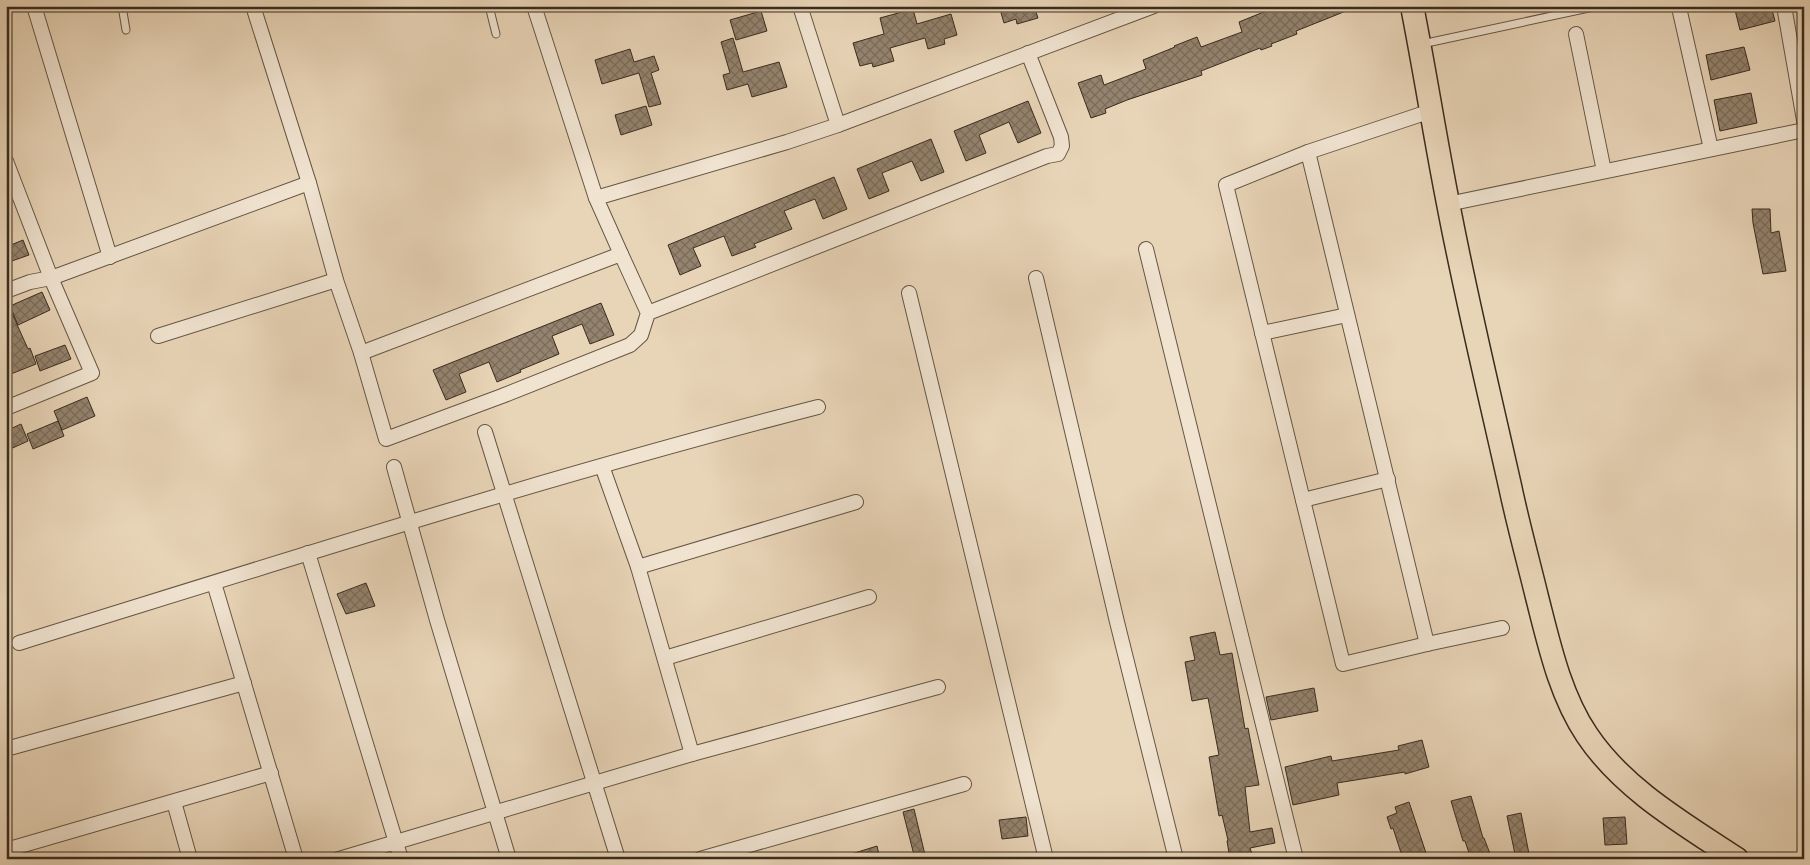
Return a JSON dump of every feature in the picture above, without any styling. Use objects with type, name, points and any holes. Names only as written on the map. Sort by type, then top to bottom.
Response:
[{"type":"main road","points":[[1412,6],[1448,204],[1516,515],[1543,621],[1562,685],[1578,721],[1602,754],[1631,783],[1683,824],[1737,859]]},
{"type":"street","points":[[34,6],[110,257]]},
{"type":"street","points":[[253,6],[310,183],[336,280],[361,353],[386,439],[502,396],[630,345],[642,335],[648,313],[596,198],[534,6]]},
{"type":"street","points":[[800,6],[838,125]]},
{"type":"street","points":[[596,198],[787,142],[838,125],[1154,6]]},
{"type":"street","points":[[1784,6],[1804,120]]},
{"type":"street","points":[[1680,12],[1711,149]]},
{"type":"street","points":[[1576,34],[1604,171]]},
{"type":"street","points":[[648,313],[1047,156],[1058,154],[1062,146],[1061,137],[1028,53]]},
{"type":"street","points":[[1431,111],[1308,152],[1226,185],[1343,664],[1502,628]]},
{"type":"street","points":[[1448,204],[1804,130]]},
{"type":"street","points":[[1308,152],[1427,644]]},
{"type":"street","points":[[6,161],[51,278],[92,373],[6,408]]},
{"type":"street","points":[[6,291],[30,282],[51,278],[310,183]]},
{"type":"street","points":[[1146,249],[1296,859]]},
{"type":"street","points":[[361,353],[621,254]]},
{"type":"street","points":[[1036,278],[1117,622],[1176,859]]},
{"type":"street","points":[[158,336],[336,280]]},
{"type":"street","points":[[909,293],[1046,859]]},
{"type":"street","points":[[1262,333],[1347,315]]},
{"type":"street","points":[[19,644],[504,493],[818,407]]},
{"type":"street","points":[[485,432],[618,859]]},
{"type":"street","points":[[602,466],[638,567],[692,754]]},
{"type":"street","points":[[394,467],[437,620],[509,859]]},
{"type":"street","points":[[1303,500],[1388,479]]},
{"type":"street","points":[[638,567],[856,502]]},
{"type":"street","points":[[308,553],[401,859]]},
{"type":"street","points":[[214,583],[296,859]]},
{"type":"street","points":[[665,658],[869,596]]},
{"type":"street","points":[[6,749],[244,683]]},
{"type":"street","points":[[339,859],[692,754],[938,687]]},
{"type":"street","points":[[6,850],[271,773]]},
{"type":"street","points":[[700,859],[964,784]]},
{"type":"street","points":[[174,802],[190,859]]},
{"type":"lane","points":[[122,6],[126,30]]},
{"type":"lane","points":[[489,6],[496,34]]},
{"type":"lane","points":[[1420,45],[1598,6]]},
{"type":"building","points":[[999,6],[1034,6],[1038,18],[1017,24],[1016,19],[1004,23]]},
{"type":"building","points":[[1270,6],[1356,7],[1296,31],[1297,34],[1271,44],[1272,46],[1261,50],[1260,48],[1201,71],[1202,75],[1127,100],[1105,109],[1106,113],[1091,118],[1078,83],[1101,75],[1104,85],[1146,69],[1143,60],[1197,37],[1201,47],[1242,32],[1239,22],[1271,9]]},
{"type":"building","points":[[1734,6],[1771,6],[1775,21],[1740,30]]},
{"type":"building","points":[[913,9],[917,24],[951,14],[957,35],[944,39],[945,44],[928,49],[925,38],[890,48],[894,61],[873,67],[872,63],[860,66],[853,43],[884,34],[880,18]]},
{"type":"building","points":[[761,11],[767,31],[736,40],[730,20]]},
{"type":"building","points":[[733,38],[743,72],[779,62],[787,87],[752,97],[748,84],[727,90],[723,75],[730,73],[721,42]]},
{"type":"building","points":[[1744,47],[1750,70],[1711,80],[1706,55]]},
{"type":"building","points":[[630,49],[634,62],[654,56],[659,70],[651,73],[661,104],[649,107],[639,73],[602,84],[595,60]]},
{"type":"building","points":[[1751,93],[1757,123],[1720,131],[1714,100]]},
{"type":"building","points":[[1028,101],[1041,133],[1018,143],[1009,122],[979,135],[986,153],[966,161],[954,131]]},
{"type":"building","points":[[646,106],[652,125],[621,135],[615,115]]},
{"type":"building","points":[[931,139],[944,172],[921,181],[912,161],[882,173],[889,191],[869,199],[857,169]]},
{"type":"building","points":[[834,177],[847,209],[823,219],[815,199],[784,211],[792,229],[754,244],[756,247],[732,256],[724,236],[693,248],[701,266],[680,275],[668,245]]},
{"type":"building","points":[[1752,209],[1770,209],[1771,233],[1779,231],[1786,271],[1763,274]]},
{"type":"building","points":[[23,240],[29,255],[6,263],[6,247]]},
{"type":"building","points":[[42,292],[50,310],[18,325],[10,306]]},
{"type":"building","points":[[6,300],[36,364],[6,376]]},
{"type":"building","points":[[601,303],[614,335],[590,344],[582,324],[552,336],[559,354],[497,382],[489,362],[459,374],[466,392],[446,400],[433,370]]},
{"type":"building","points":[[65,345],[71,359],[40,371],[35,356]]},
{"type":"building","points":[[87,397],[95,416],[62,430],[54,411]]},
{"type":"building","points":[[58,421],[64,436],[33,449],[27,434]]},
{"type":"building","points":[[21,424],[28,441],[6,451],[6,431]]},
{"type":"building","points":[[366,583],[375,606],[346,614],[337,594]]},
{"type":"building","points":[[1215,632],[1220,655],[1232,653],[1245,729],[1248,728],[1259,785],[1245,787],[1250,832],[1272,828],[1275,843],[1250,848],[1252,854],[1230,859],[1222,815],[1219,816],[1209,757],[1219,755],[1208,698],[1192,701],[1185,662],[1195,660],[1190,637]]},
{"type":"building","points":[[1314,688],[1318,711],[1271,720],[1266,697]]},
{"type":"building","points":[[1422,740],[1429,767],[1405,774],[1405,772],[1337,783],[1339,795],[1293,805],[1285,767],[1331,756],[1332,761],[1399,750],[1398,746]]},
{"type":"building","points":[[1471,796],[1483,838],[1492,859],[1471,859],[1465,841],[1463,841],[1451,801]]},
{"type":"building","points":[[1409,802],[1428,859],[1403,859],[1393,828],[1391,829],[1387,817],[1397,813],[1395,807]]},
{"type":"building","points":[[914,809],[926,859],[915,859],[903,812]]},
{"type":"building","points":[[1521,813],[1530,859],[1516,859],[1507,816]]},
{"type":"building","points":[[1026,817],[1028,836],[1002,839],[999,820]]},
{"type":"building","points":[[1625,817],[1627,844],[1605,845],[1603,818]]},
{"type":"building","points":[[877,846],[880,859],[845,859],[845,856]]}]
